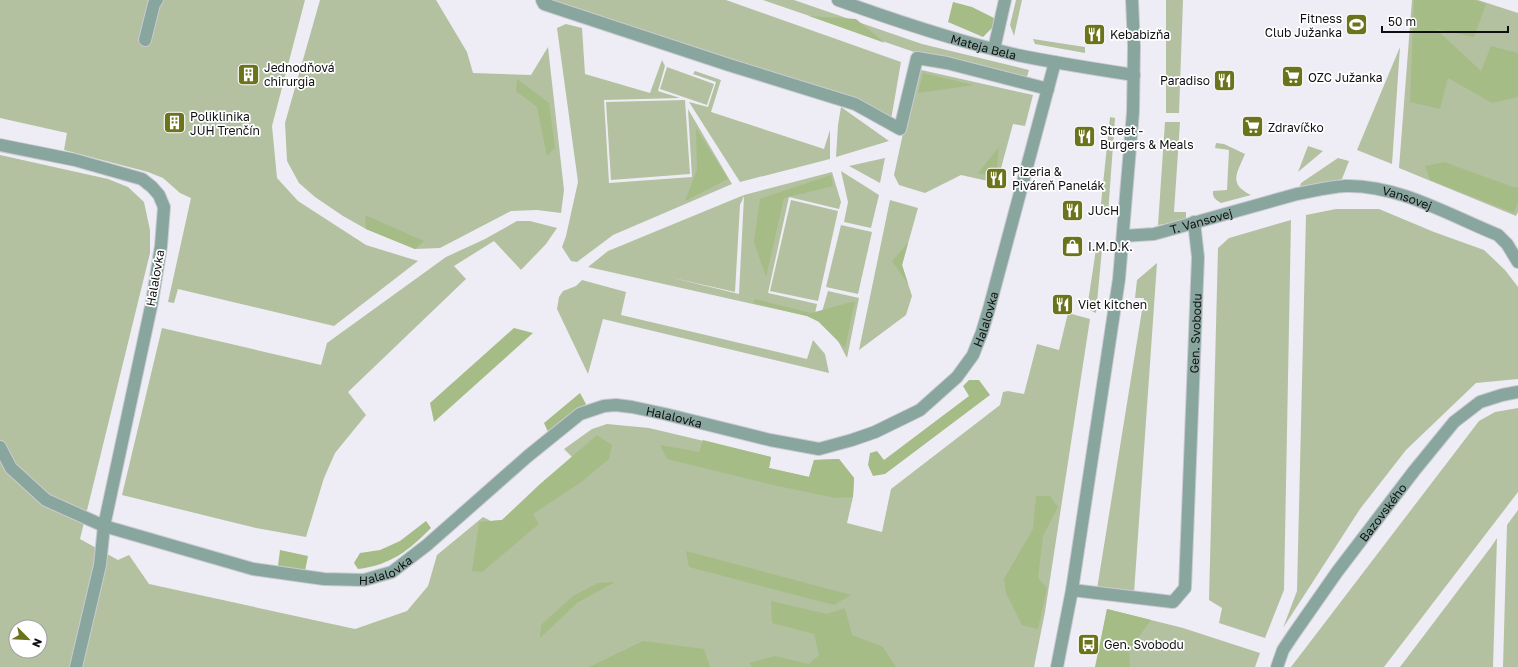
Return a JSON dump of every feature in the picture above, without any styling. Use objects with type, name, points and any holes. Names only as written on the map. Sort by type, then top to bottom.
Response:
[{"type":"street","points":[[145,40],[154,4],[157,0]]},
{"type":"street","points":[[542,0],[544,4],[568,12],[729,65],[856,104],[900,129],[917,58],[947,63],[1048,89]]},
{"type":"street","name":"Mateja Bela","points":[[838,0],[904,23],[994,49],[1055,62],[1134,75]]},
{"type":"street","points":[[994,49],[1005,0]]},
{"type":"street","points":[[1057,667],[1072,590],[1118,287],[1133,112],[1134,75],[1132,0]]},
{"type":"street","name":"Halalovka","points":[[0,447],[11,468],[46,500],[104,526],[253,569],[324,579],[364,580],[392,572],[427,545],[528,456],[580,414],[604,406],[616,405],[632,407],[770,440],[819,449],[875,432],[920,410],[957,377],[972,355],[982,332],[989,309],[1055,62]]},
{"type":"street","name":"Halalovka","points":[[0,145],[94,165],[142,179],[159,195],[164,207],[161,246],[152,302],[104,526],[100,565],[76,667]]},
{"type":"street","name":"Vansovej","points":[[1278,200],[1320,189],[1346,186],[1376,188],[1395,192],[1498,236],[1507,244],[1518,262]]},
{"type":"street","name":"T. Vansovej","points":[[1123,236],[1154,234],[1278,200]]},
{"type":"street","name":"Gen. Svobodu","points":[[1072,590],[1173,602],[1186,588],[1198,257],[1194,222]]},
{"type":"street","name":"Bazovského","points":[[1277,667],[1283,650],[1337,572],[1414,471],[1454,422],[1480,402],[1518,392]]},
{"type":"green space","points":[[0,0],[305,0],[272,126],[277,178],[298,201],[366,245],[418,261],[334,326],[178,289],[174,303],[168,302],[191,198],[180,193],[163,178],[148,172],[64,150],[67,133],[0,118]]},
{"type":"green space","points":[[320,0],[436,0],[467,52],[473,73],[531,75],[548,47],[564,190],[561,213],[537,210],[511,211],[440,248],[415,249],[366,229],[343,216],[315,197],[299,183],[287,161],[285,123]]},
{"type":"green space","points":[[548,0],[726,0],[901,62],[891,120],[857,99]]},
{"type":"green space","points":[[763,0],[794,0],[922,44],[1029,70],[1026,80],[920,54]]},
{"type":"green space","points":[[1016,0],[1022,0],[1014,36],[1010,25]]},
{"type":"green space","points":[[1166,0],[1183,0],[1179,113],[1166,113]]},
{"type":"green space","points":[[1412,0],[1478,0],[1518,13],[1518,212],[1516,216],[1399,168]]},
{"type":"green space","points":[[1414,0],[1474,0],[1486,4],[1474,37],[1436,29],[1481,71],[1491,46],[1518,53],[1518,97],[1492,103],[1448,78],[1440,109],[1410,102]]},
{"type":"green space","points":[[953,2],[972,7],[994,18],[993,27],[983,37],[948,22]]},
{"type":"green space","points":[[809,16],[856,19],[885,43]]},
{"type":"green space","points":[[566,24],[582,28],[585,74],[650,93],[662,60],[665,66],[658,91],[680,98],[604,100],[609,183],[692,177],[688,109],[732,184],[613,235],[577,262],[571,261],[562,247],[566,236],[578,182],[557,28]]},
{"type":"green space","points":[[1033,39],[1085,47],[1085,53],[1035,44]]},
{"type":"green space","points":[[1400,47],[1392,164],[1357,150]]},
{"type":"green space","points":[[667,67],[714,84],[707,105],[660,89]]},
{"type":"green space","points":[[917,69],[1033,95],[1025,126],[1013,124],[997,183],[961,175],[925,193],[899,185],[894,175]]},
{"type":"green space","points":[[695,71],[721,80],[711,112],[824,149],[830,130],[830,159],[740,182],[689,102],[708,107],[716,82],[693,74]]},
{"type":"green space","points":[[923,73],[974,85],[918,93]]},
{"type":"green space","points":[[517,79],[549,103],[555,147],[547,156],[537,107],[516,91]]},
{"type":"green space","points":[[685,100],[690,174],[611,180],[606,102]]},
{"type":"green space","points":[[841,107],[889,141],[836,157]]},
{"type":"green space","points":[[1110,117],[1115,118],[1108,214],[1100,213]]},
{"type":"green space","points":[[1165,122],[1180,122],[1174,212],[1186,212],[1186,221],[1158,225]]},
{"type":"green space","points":[[696,128],[728,179],[685,201],[697,170]]},
{"type":"green space","points":[[1216,143],[1224,144],[1245,154],[1236,178],[1239,187],[1251,195],[1221,203],[1215,198],[1213,191],[1227,190],[1229,150],[1215,148]]},
{"type":"green space","points":[[1308,146],[1323,151],[1298,172]]},
{"type":"green space","points":[[999,147],[996,178],[978,173]]},
{"type":"green space","points":[[0,155],[108,179],[128,187],[144,202],[150,230],[150,253],[80,539],[118,560],[129,555],[149,584],[355,629],[407,611],[428,586],[437,555],[483,517],[491,521],[502,520],[572,457],[564,449],[592,429],[607,424],[649,428],[771,457],[769,468],[809,477],[814,460],[839,459],[854,478],[853,497],[847,523],[882,532],[891,489],[1000,405],[1003,392],[1008,391],[1024,394],[1037,344],[1059,350],[1068,313],[1090,319],[1045,612],[1034,667],[0,667]]},
{"type":"green space","points":[[885,158],[880,183],[849,166]]},
{"type":"green space","points":[[1338,158],[1349,161],[1342,179],[1299,189],[1301,183]]},
{"type":"green space","points":[[1444,162],[1513,187],[1518,187],[1518,202],[1514,213],[1430,180],[1425,166]]},
{"type":"green space","points":[[841,171],[879,195],[871,228],[844,222],[848,202]]},
{"type":"green space","points":[[832,172],[841,202],[839,209],[789,197],[768,293],[817,304],[814,319],[807,316],[588,267],[608,251],[744,195]],"holes":[[[744,196],[739,294],[669,277],[735,292],[740,205]]]},
{"type":"green space","points":[[831,175],[833,186],[784,198],[766,277],[754,242],[760,199]]},
{"type":"green space","points":[[791,200],[838,211],[818,301],[770,291]]},
{"type":"green space","points":[[890,200],[918,208],[902,265],[912,296],[906,315],[859,350]]},
{"type":"green space","points":[[1336,209],[1379,209],[1434,232],[1484,250],[1505,270],[1518,287],[1518,379],[1476,383],[1406,450],[1360,509],[1283,628],[1297,591],[1306,215]]},
{"type":"green space","points":[[365,215],[424,241],[415,249],[366,229]]},
{"type":"green space","points":[[1291,220],[1284,590],[1265,638],[1219,623],[1222,608],[1209,600],[1218,248],[1229,238]]},
{"type":"green space","points":[[517,221],[530,221],[557,228],[546,244],[521,270],[494,241],[454,266],[466,279],[348,392],[366,415],[335,453],[324,478],[306,537],[256,528],[122,495],[162,328],[321,365],[327,343],[446,257],[485,239]]},
{"type":"green space","points":[[841,225],[872,232],[858,294],[826,287]]},
{"type":"green space","points":[[908,243],[902,265],[908,284],[892,261]]},
{"type":"green space","points":[[1096,249],[1102,249],[1096,313],[1087,309]]},
{"type":"green space","points":[[1157,263],[1134,593],[1097,589],[1144,298],[1135,298],[1137,280]]},
{"type":"green space","points":[[582,280],[626,292],[621,315],[807,359],[813,340],[825,354],[829,373],[603,319],[588,374],[557,309],[559,297],[563,291],[576,286]]},
{"type":"green space","points":[[828,291],[859,298],[847,358],[838,341],[819,322]]},
{"type":"green space","points":[[755,299],[811,313],[855,301],[845,348],[819,322],[807,316],[753,303]]},
{"type":"green space","points":[[514,328],[533,333],[434,422],[430,403]]},
{"type":"green space","points":[[969,380],[979,380],[990,395],[885,474],[873,476],[868,465],[870,453],[877,451],[884,460],[969,396],[963,386]]},
{"type":"green space","points":[[580,393],[586,404],[549,434],[544,423]]},
{"type":"green space","points":[[1518,408],[1518,492],[1384,667],[1291,667],[1479,421],[1495,412]]},
{"type":"green space","points":[[597,435],[612,445],[609,459],[580,483],[533,514],[539,524],[482,572],[472,571],[479,522],[502,520],[540,484]]},
{"type":"green space","points":[[703,440],[771,457],[769,468],[809,477],[814,460],[839,459],[854,478],[853,497],[836,498],[773,485],[667,459],[660,445],[699,452]]},
{"type":"green space","points":[[1036,496],[1050,496],[1058,507],[1043,536],[1038,578],[1047,588],[1038,629],[1022,625],[1006,593],[1004,579],[1033,529]]},
{"type":"green space","points":[[1518,510],[1518,667],[1503,667],[1507,525]]},
{"type":"green space","points":[[426,521],[431,528],[415,544],[398,556],[380,564],[358,569],[354,563],[360,553],[380,550],[400,541]]},
{"type":"green space","points":[[1497,538],[1493,667],[1400,667],[1491,547]]},
{"type":"green space","points":[[280,550],[308,556],[305,571],[278,566]]},
{"type":"green space","points":[[686,551],[851,595],[834,605],[689,567]]},
{"type":"green space","points":[[615,582],[577,603],[540,638],[541,625],[573,596],[598,583]]},
{"type":"green space","points":[[771,601],[827,614],[845,608],[852,635],[883,647],[896,667],[752,667],[749,663],[775,656],[809,664],[819,655],[814,634],[772,623]]},
{"type":"green space","points":[[1107,609],[1183,628],[1260,653],[1255,667],[1096,667]]},
{"type":"green space","points":[[1107,609],[1151,620],[1129,650],[1130,667],[1095,667]]},
{"type":"green space","points":[[643,641],[704,649],[710,667],[589,667]]},
{"type":"place","name":"Fitness Club Južanka","points":[[1357,25]]},
{"type":"place","name":"Kebabizňa","points":[[1094,34]]},
{"type":"place","name":"Jednodňová chirurgia","points":[[248,74]]},
{"type":"place","name":"OZC Južanka","points":[[1293,77]]},
{"type":"place","name":"Paradiso","points":[[1225,80]]},
{"type":"place","name":"Poliklinika JUH Trenčín","points":[[174,123]]},
{"type":"place","name":"Zdravíčko","points":[[1253,127]]},
{"type":"place","name":"Street - Burgers & Meals","points":[[1085,137]]},
{"type":"place","name":"Pizeria & Piváreň Panelák","points":[[996,178]]},
{"type":"place","name":"JUcH","points":[[1072,210]]},
{"type":"place","name":"I.M.D.K.","points":[[1072,246]]},
{"type":"place","name":"Viet kitchen","points":[[1063,304]]},
{"type":"place","name":"Gen. Svobodu","points":[[1088,644]]}]
